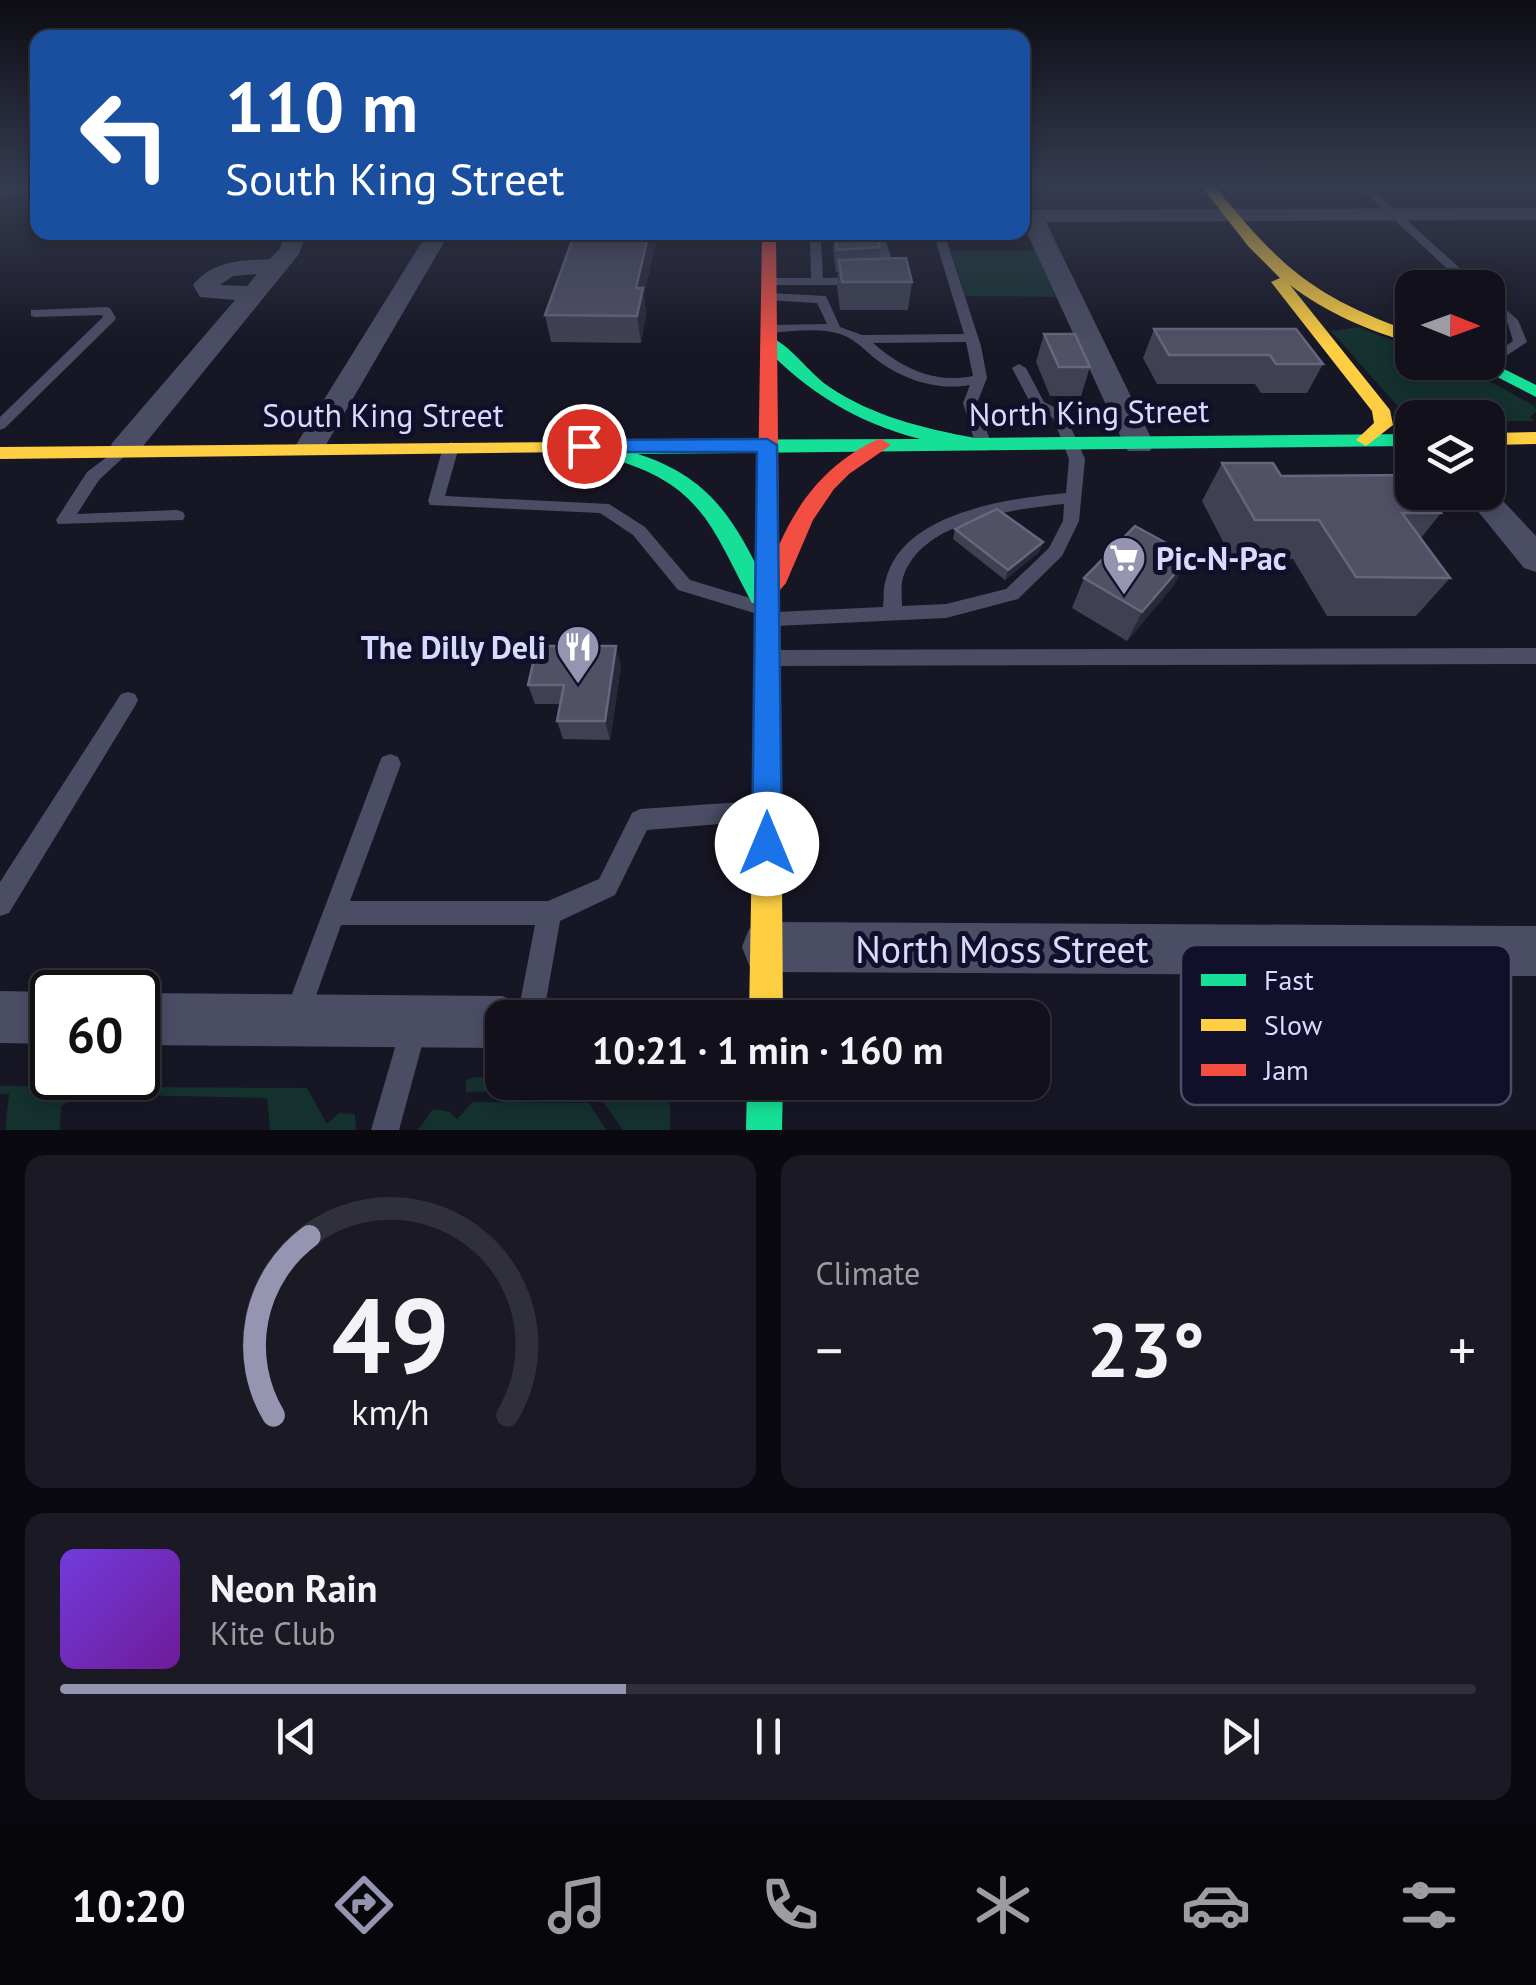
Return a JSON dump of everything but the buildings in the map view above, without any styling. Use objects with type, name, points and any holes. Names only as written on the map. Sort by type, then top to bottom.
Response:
[{"type":"main road","points":[[766,1000],[769,241]]},
{"type":"main road","points":[[1254,241],[1270,261],[1300,286],[1395,331]]},
{"type":"main road","points":[[1270,261],[1285,292],[1381,410],[1384,425],[1366,440]]},
{"type":"main road","points":[[1315,330],[1330,324],[1372,322]]},
{"type":"main road","points":[[768,335],[801,378],[841,408],[892,428],[984,446]]},
{"type":"main road","points":[[1505,376],[1536,392]]},
{"type":"main road","points":[[1505,439],[1536,438]]},
{"type":"main road","name":"North King Street","points":[[767,445],[1395,440]]},
{"type":"main road","name":"South King Street","points":[[0,452],[767,445]]},
{"type":"main road","points":[[765,614],[798,522],[818,490],[843,462],[881,445]]},
{"type":"main road","points":[[584,446],[656,463],[692,481],[715,509],[765,614]]},
{"type":"main road","points":[[764,1130],[765,1100]]},
{"type":"street","points":[[124,449],[277,266],[293,241]]},
{"type":"street","points":[[309,448],[434,241]]},
{"type":"street","points":[[1039,241],[1139,444]]},
{"type":"street","points":[[254,294],[209,292],[205,284],[227,269],[277,266]]},
{"type":"street","points":[[1494,510],[1536,560]]},
{"type":"street","name":"North Moss Street","points":[[767,947],[1181,949]]},
{"type":"street","name":"North Moss Street","points":[[1511,951],[1536,951]]},
{"type":"street","points":[[0,1017],[30,1018]]},
{"type":"street","points":[[160,1019],[485,1022]]},
{"type":"lane","points":[[815,241],[816,282]]},
{"type":"lane","points":[[769,290],[816,282],[885,279],[890,274],[881,241]]},
{"type":"lane","points":[[941,241],[972,338],[980,378],[970,403],[984,446]]},
{"type":"lane","points":[[1424,241],[1456,270]]},
{"type":"lane","points":[[769,290],[822,299],[834,328]]},
{"type":"lane","points":[[0,425],[110,318],[106,311],[36,313]]},
{"type":"lane","points":[[1505,315],[1521,331],[1520,342],[1505,350]]},
{"type":"lane","points":[[768,335],[834,328],[862,339],[898,368],[938,384],[958,385],[980,378]]},
{"type":"lane","points":[[862,339],[972,338]]},
{"type":"lane","points":[[450,447],[436,501],[603,508],[639,531],[684,585],[765,614],[946,610],[1012,594],[1056,552],[1071,521],[1077,459],[1072,444],[1058,416],[1038,405],[1029,394],[1018,368]]},
{"type":"lane","points":[[0,406],[20,406]]},
{"type":"lane","points":[[124,449],[93,476],[64,520],[177,516]]},
{"type":"lane","points":[[892,614],[889,592],[903,558],[920,542],[969,514],[1019,502],[1074,498]]},
{"type":"lane","points":[[766,658],[1536,656]]},
{"type":"lane","points":[[0,904],[128,700]]},
{"type":"lane","points":[[295,1021],[390,764]]},
{"type":"lane","points":[[332,913],[549,913],[607,887],[640,820],[766,810]]},
{"type":"lane","points":[[533,1000],[549,913]]},
{"type":"lane","points":[[386,1130],[416,1022]]},
{"type":"green space","points":[[951,250],[1036,251],[1056,297],[965,296]]},
{"type":"green space","points":[[1358,327],[1395,341],[1395,380],[1486,380],[1535,406],[1536,412],[1530,416],[1534,421],[1505,421],[1505,400],[1395,400],[1395,403],[1331,331]]},
{"type":"green space","points":[[485,1077],[485,1092],[466,1092],[466,1080]]},
{"type":"green space","points":[[0,1086],[30,1086],[30,1100],[72,1100],[61,1106],[60,1130],[5,1130],[9,1094],[0,1094]]},
{"type":"green space","points":[[160,1087],[307,1088],[327,1124],[339,1113],[355,1114],[356,1130],[270,1130],[267,1098],[160,1096]]},
{"type":"green space","points":[[602,1100],[666,1100],[670,1105],[670,1130],[623,1130]]},
{"type":"green space","points":[[473,1102],[589,1103],[606,1130],[418,1130],[433,1109],[450,1112],[457,1119]]},
{"type":"traffic: fast","points":[[768,341],[793,367],[841,403],[891,424],[984,446]]},
{"type":"traffic: fast","points":[[1505,376],[1536,392]]},
{"type":"traffic: fast","points":[[570,448],[1395,440]]},
{"type":"traffic: fast","points":[[584,446],[652,465],[697,492],[729,533],[760,597]]},
{"type":"traffic: fast","points":[[764,1130],[765,1100]]},
{"type":"traffic: slow","points":[[1252,241],[1284,274],[1318,297],[1395,331]]},
{"type":"traffic: slow","points":[[1279,282],[1381,410],[1384,425],[1366,440]]},
{"type":"traffic: slow","points":[[1505,439],[1536,438]]},
{"type":"traffic: slow","points":[[0,453],[570,448]]},
{"type":"traffic: slow","points":[[766,1000],[768,611]]},
{"type":"traffic: jam","points":[[768,611],[769,241]]},
{"type":"traffic: jam","points":[[775,583],[802,520],[826,484],[860,456],[881,445]]},
{"type":"place","name":"Pic-N-Pac","points":[[1124,596]]},
{"type":"place","name":"The Dilly Deli","points":[[578,685]]},
{"type":"route","points":[[584,446],[767,445],[767,844]]}]
